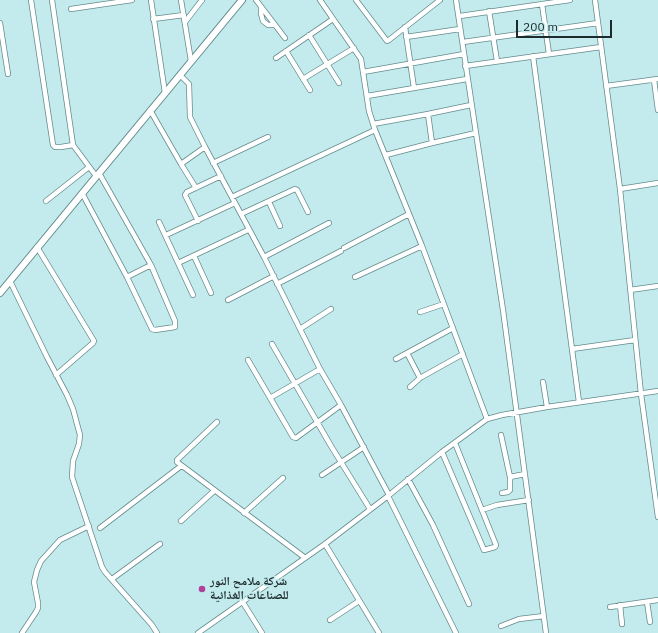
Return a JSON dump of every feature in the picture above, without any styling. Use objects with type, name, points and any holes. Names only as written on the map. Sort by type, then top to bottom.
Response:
[{"type":"main road","points":[[0,293],[242,0]]},
{"type":"street","points":[[31,0],[52,142],[56,147],[73,145]]},
{"type":"street","points":[[52,0],[73,145],[88,167],[97,174],[151,265],[175,321],[175,327],[155,330],[152,329],[127,277],[82,193]]},
{"type":"street","points":[[70,9],[132,0]]},
{"type":"street","points":[[151,0],[165,93]]},
{"type":"street","points":[[181,0],[191,61]]},
{"type":"street","points":[[256,0],[261,7],[263,21],[268,25],[275,25],[285,38]]},
{"type":"street","points":[[320,0],[361,59],[369,111],[375,130],[422,246],[487,419]]},
{"type":"street","points":[[356,0],[386,40],[389,40],[440,0]]},
{"type":"street","points":[[456,0],[460,16],[460,29],[467,79],[517,413],[546,633]]},
{"type":"street","points":[[460,16],[570,0]]},
{"type":"street","points":[[595,0],[620,189],[640,394],[658,517]]},
{"type":"street","points":[[185,22],[200,1]]},
{"type":"street","points":[[542,4],[549,54]]},
{"type":"street","points":[[489,11],[497,61]]},
{"type":"street","points":[[154,19],[184,15]]},
{"type":"street","points":[[276,58],[333,18]]},
{"type":"street","points":[[0,23],[8,74]]},
{"type":"street","points":[[462,42],[598,23]]},
{"type":"street","points":[[405,28],[414,88]]},
{"type":"street","points":[[406,37],[460,29]]},
{"type":"street","points":[[309,35],[339,83]]},
{"type":"street","points":[[466,66],[601,47]]},
{"type":"street","points":[[303,79],[354,48]]},
{"type":"street","points":[[286,51],[310,90]]},
{"type":"street","points":[[363,72],[464,54]]},
{"type":"street","points":[[533,56],[579,402]]},
{"type":"street","points":[[180,75],[189,84],[190,117],[248,230],[274,276],[320,369],[364,447],[456,633]]},
{"type":"street","points":[[367,96],[467,79]]},
{"type":"street","points":[[606,86],[656,79],[658,110]]},
{"type":"street","points":[[373,124],[471,105]]},
{"type":"street","points":[[150,110],[196,188]]},
{"type":"street","points":[[428,114],[432,143]]},
{"type":"street","points":[[232,197],[375,130]]},
{"type":"street","points":[[386,155],[476,133]]},
{"type":"street","points":[[213,163],[268,137]]},
{"type":"street","points":[[181,164],[205,147]]},
{"type":"street","points":[[46,201],[88,167]]},
{"type":"street","points":[[198,221],[185,194],[221,176]]},
{"type":"street","points":[[620,189],[658,183]]},
{"type":"street","points":[[241,214],[296,189],[308,212]]},
{"type":"street","points":[[269,202],[280,226]]},
{"type":"street","points":[[166,235],[235,204]]},
{"type":"street","points":[[277,284],[409,214]]},
{"type":"street","points":[[159,222],[193,296]]},
{"type":"street","points":[[264,257],[329,223]]},
{"type":"street","points":[[178,263],[248,230]]},
{"type":"street","points":[[355,277],[422,246]]},
{"type":"street","points":[[37,247],[94,340],[93,343],[56,375]]},
{"type":"street","points":[[194,256],[211,293]]},
{"type":"street","points":[[127,277],[151,265]]},
{"type":"street","points":[[228,300],[274,276]]},
{"type":"street","points":[[10,281],[67,395],[78,429],[79,444],[73,461],[72,477],[102,567],[157,633]]},
{"type":"street","points":[[630,290],[658,286]]},
{"type":"street","points":[[420,312],[444,304]]},
{"type":"street","points":[[300,329],[332,309]]},
{"type":"street","points":[[396,359],[453,328]]},
{"type":"street","points":[[572,349],[635,340]]},
{"type":"street","points":[[272,344],[370,509]]},
{"type":"street","points":[[406,353],[420,378]]},
{"type":"street","points":[[410,387],[420,378],[463,354]]},
{"type":"street","points":[[248,360],[293,437],[296,438],[341,405]]},
{"type":"street","points":[[270,398],[320,369]]},
{"type":"street","points":[[542,382],[547,407]]},
{"type":"street","points":[[198,633],[304,557],[325,544],[388,496],[442,452],[487,419],[547,407],[658,391]]},
{"type":"street","points":[[217,422],[177,460],[181,466],[304,557]]},
{"type":"street","points":[[501,436],[510,476],[510,490],[502,493]]},
{"type":"street","points":[[442,452],[485,550],[495,547],[496,545],[455,443]]},
{"type":"street","points":[[322,475],[364,447]]},
{"type":"street","points":[[100,528],[181,466]]},
{"type":"street","points":[[510,476],[525,474]]},
{"type":"street","points":[[244,513],[283,478]]},
{"type":"street","points":[[408,479],[433,525],[469,604]]},
{"type":"street","points":[[181,521],[214,490]]},
{"type":"street","points":[[482,510],[498,505],[529,500]]},
{"type":"street","points":[[22,633],[38,608],[34,582],[41,561],[60,540],[89,526]]},
{"type":"street","points":[[112,579],[160,544]]},
{"type":"street","points":[[325,544],[379,633]]},
{"type":"street","points":[[610,607],[658,600]]},
{"type":"street","points":[[242,601],[262,633]]},
{"type":"street","points":[[330,620],[359,601]]},
{"type":"street","points":[[646,602],[650,622]]},
{"type":"street","points":[[620,605],[622,624]]},
{"type":"street","points":[[501,626],[519,620],[544,616]]},
{"type":"place","name":"شركة ملامح النور للصناعات الغذائية","points":[[202,589]]}]
